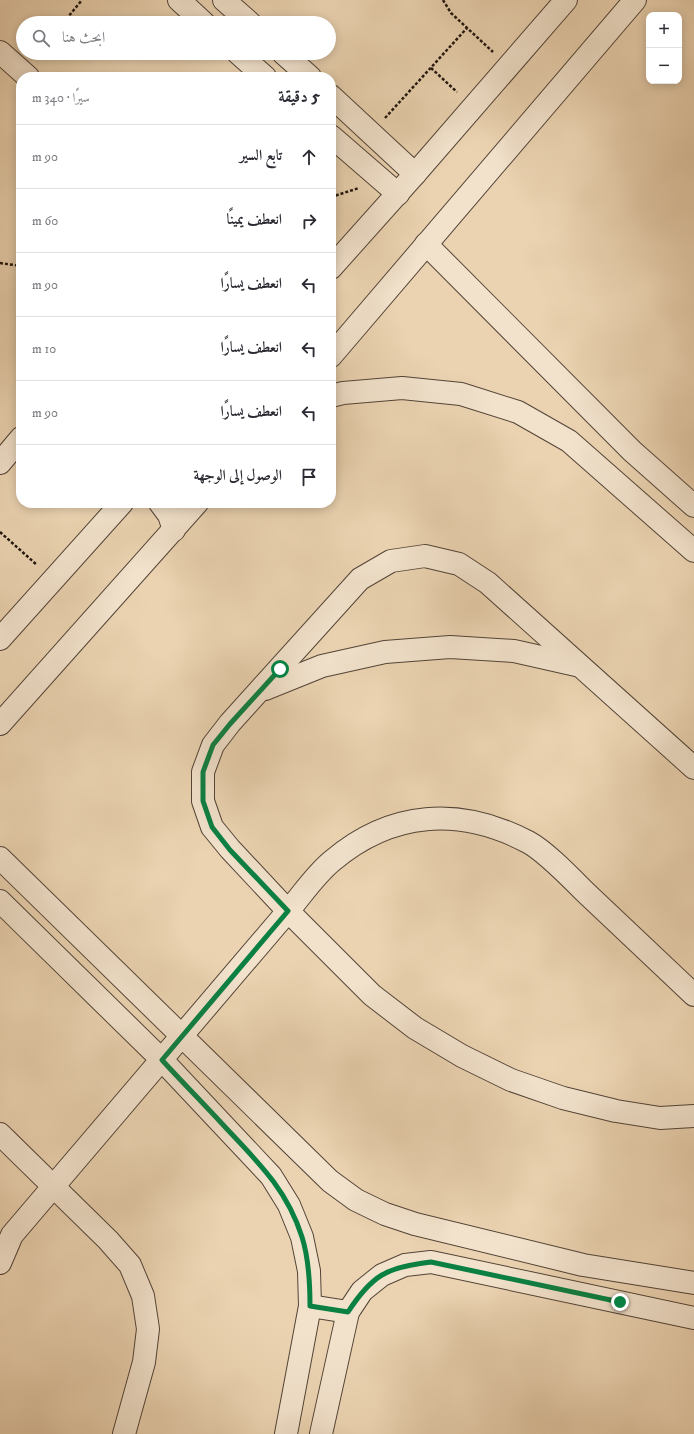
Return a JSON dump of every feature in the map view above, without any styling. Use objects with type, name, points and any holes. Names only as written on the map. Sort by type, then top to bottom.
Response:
[{"type":"street","points":[[179,0],[196,16]]},
{"type":"street","points":[[224,0],[242,16]]},
{"type":"street","points":[[336,262],[398,194],[566,0]]},
{"type":"street","points":[[336,350],[635,0]]},
{"type":"street","points":[[0,52],[22,72]]},
{"type":"street","points":[[246,60],[259,72]]},
{"type":"street","points":[[291,60],[304,72]]},
{"type":"street","points":[[336,100],[372,132],[415,174]]},
{"type":"street","points":[[336,140],[398,194]]},
{"type":"street","points":[[426,244],[632,452],[694,506]]},
{"type":"street","points":[[336,395],[402,388],[461,394],[518,412],[569,441],[694,551]]},
{"type":"street","points":[[0,463],[16,444]]},
{"type":"street","points":[[0,639],[117,508]]},
{"type":"street","points":[[164,508],[169,515],[174,530]]},
{"type":"street","points":[[0,724],[193,508]]},
{"type":"street","points":[[694,768],[488,583],[459,564],[425,556],[391,561],[360,578],[213,745],[203,772],[203,801],[212,827],[230,850],[288,911],[372,995],[415,1028],[462,1056],[512,1080],[563,1098],[616,1112],[660,1118],[694,1116]]},
{"type":"street","points":[[261,690],[322,666],[385,652],[435,648],[450,647],[514,651],[578,665]]},
{"type":"street","points":[[0,1263],[12,1235],[331,862],[365,837],[405,821],[448,817],[490,824],[529,842],[562,870],[694,995]]},
{"type":"street","points":[[0,858],[181,1037],[330,1181],[356,1200],[385,1214],[415,1224],[583,1265],[694,1283]]},
{"type":"street","points":[[0,901],[162,1060],[271,1176],[289,1205],[302,1237],[308,1264],[310,1306],[286,1434]]},
{"type":"street","points":[[0,1134],[108,1240],[130,1265],[143,1296],[148,1329],[144,1362],[124,1434]]},
{"type":"street","points":[[321,1434],[348,1312],[362,1291],[382,1275],[405,1265],[431,1262],[694,1318]]},
{"type":"street","points":[[310,1306],[348,1312]]},
{"type":"path","points":[[69,16],[82,0]]},
{"type":"path","points":[[443,0],[451,13],[508,66]]},
{"type":"path","points":[[372,132],[468,28]]},
{"type":"path","points":[[431,68],[473,106]]},
{"type":"path","points":[[0,263],[16,265]]},
{"type":"path","points":[[0,532],[53,579]]},
{"type":"route","points":[[280,669],[213,745],[203,772],[203,801],[212,827],[230,850],[288,911],[162,1060],[271,1176],[289,1205],[302,1237],[307,1260],[309,1271],[310,1306],[348,1312],[362,1291],[382,1275],[405,1265],[431,1262],[620,1302]]}]
